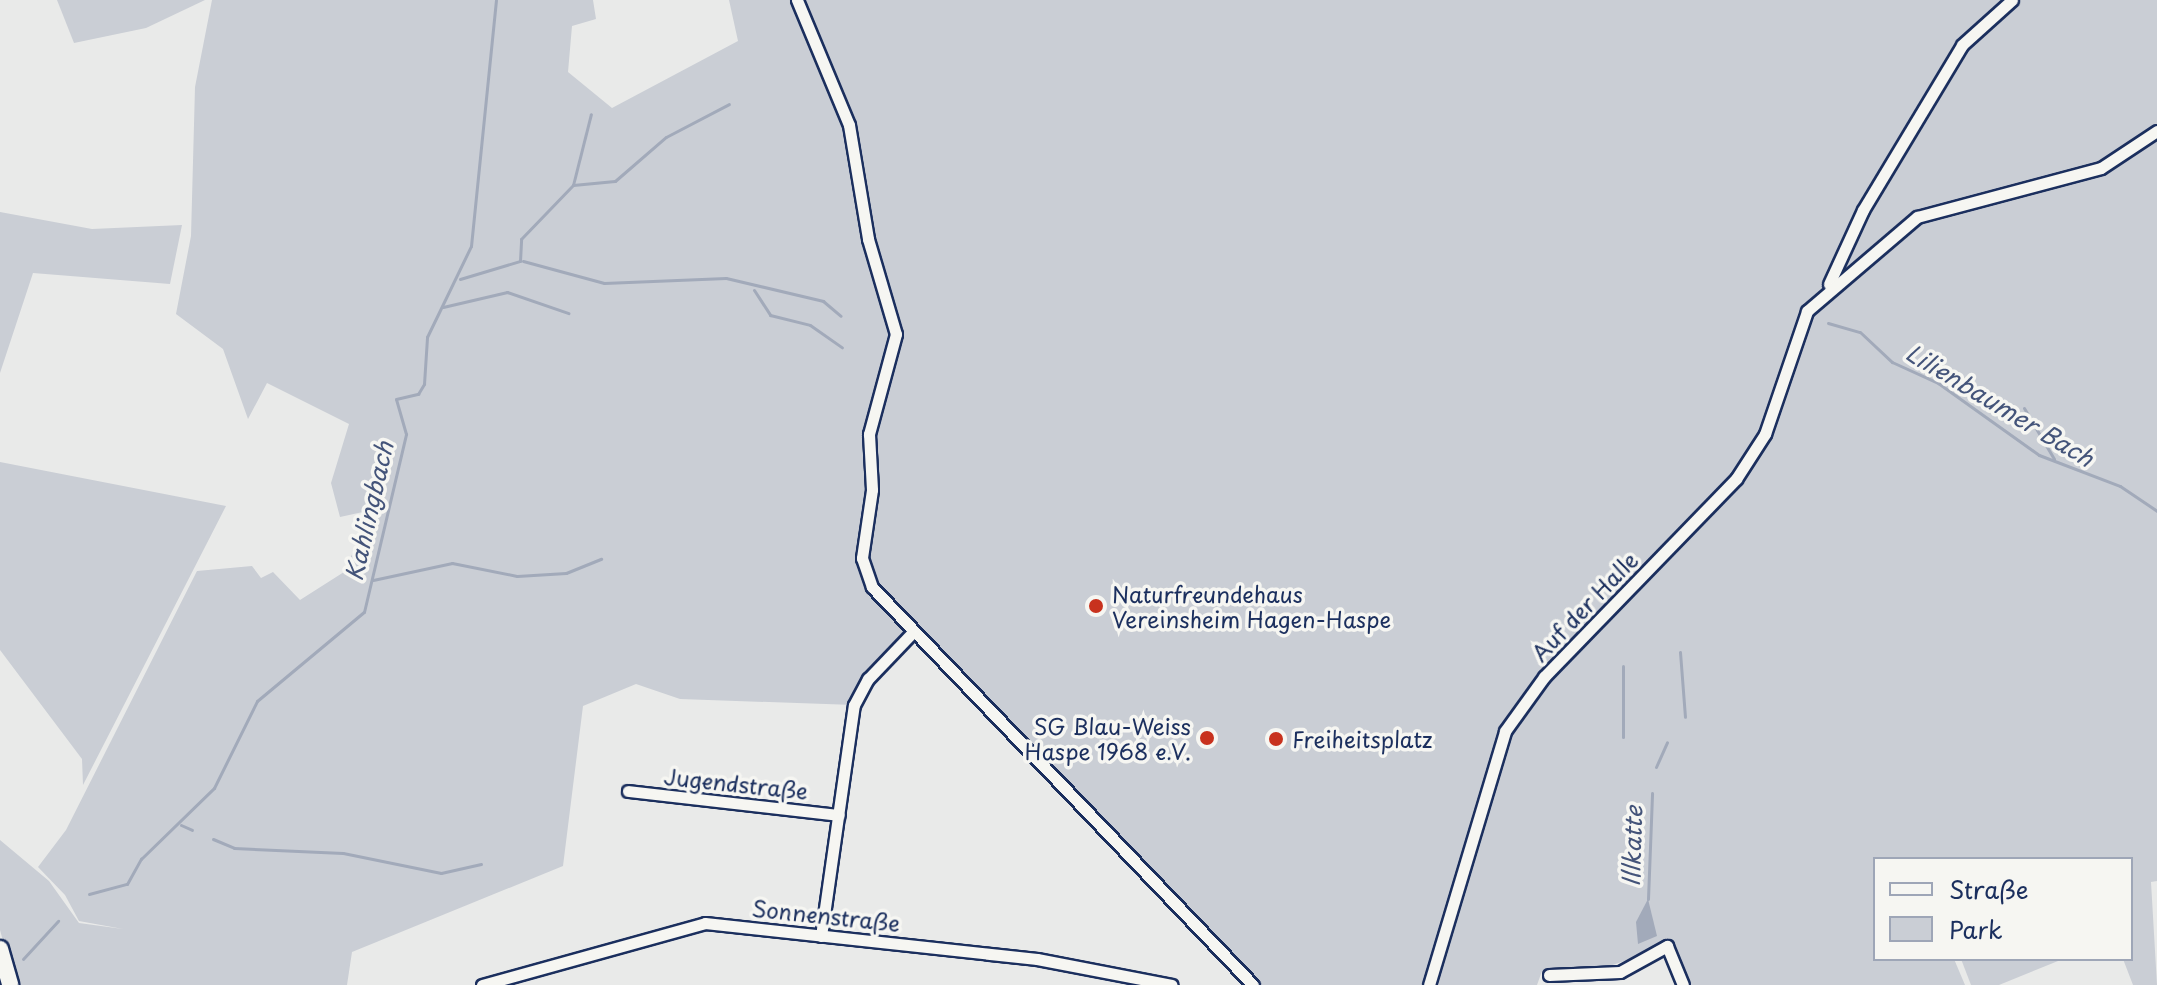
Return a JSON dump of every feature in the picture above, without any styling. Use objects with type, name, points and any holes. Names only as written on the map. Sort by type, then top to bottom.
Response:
[{"type":"main road","points":[[0,949],[10,985]]},
{"type":"street","points":[[797,0],[849,125],[868,239],[893,311],[895,348],[869,434],[872,490],[862,558],[872,587],[911,634],[1252,985]]},
{"type":"street","name":"Auf der Halle","points":[[1827,288],[1863,210],[1962,45],[2012,0]]},
{"type":"street","name":"Auf der Halle","points":[[1429,985],[1505,731],[1544,677],[1736,479],[1765,434],[1807,311],[1827,288],[1917,217],[2101,168],[2157,131]]},
{"type":"street","points":[[821,936],[859,690],[911,634]]},
{"type":"street","name":"Jugendstraße","points":[[628,791],[839,815]]},
{"type":"street","name":"Sonnenstraße","points":[[482,985],[678,926],[821,936],[1023,957],[1141,983],[1172,985]]},
{"type":"street","points":[[1549,975],[1620,972],[1667,946],[1683,985]]},
{"type":"street","points":[[536,971],[541,985]]},
{"type":"green space","points":[[57,0],[205,0],[146,28],[74,43]]},
{"type":"green space","points":[[212,0],[593,0],[596,19],[572,26],[568,72],[612,108],[738,41],[729,0],[2157,0],[2157,881],[2151,882],[2157,985],[2133,985],[2124,961],[2133,961],[2133,857],[1873,857],[1873,961],[1955,961],[1965,985],[1686,985],[1676,954],[1639,956],[1589,973],[1542,971],[1537,985],[1262,985],[911,634],[854,705],[680,699],[636,684],[583,706],[563,866],[352,952],[347,985],[15,985],[0,930],[0,840],[49,881],[79,923],[123,929],[79,921],[65,895],[38,867],[66,830],[197,571],[252,566],[261,578],[273,572],[300,600],[344,572],[372,510],[340,517],[331,483],[349,424],[267,383],[248,419],[223,349],[176,314],[191,236],[195,87]]},
{"type":"green space","points":[[0,212],[92,229],[182,225],[170,284],[33,273],[0,373]]},
{"type":"green space","points":[[0,462],[226,506],[83,785],[82,759],[0,650]]},
{"type":"green space","points":[[1962,961],[2058,961],[1999,985],[1971,985]]},
{"type":"water","points":[[1648,899],[1657,936],[1638,944],[1636,922]]},
{"type":"waterway","name":"Kahlingbach","points":[[89,894],[127,884],[141,859],[214,788],[257,701],[364,612],[406,434],[396,399],[418,394],[424,384],[427,337],[471,246],[496,0]]},
{"type":"waterway","points":[[460,279],[520,261],[521,239],[573,185],[615,181],[666,137],[729,104]]},
{"type":"waterway","points":[[573,185],[591,114]]},
{"type":"waterway","points":[[523,261],[604,283],[726,278],[823,301],[841,316]]},
{"type":"waterway","points":[[754,290],[770,315],[810,325],[842,347]]},
{"type":"waterway","points":[[443,307],[507,292],[568,313]]},
{"type":"waterway","name":"Lilienbaumer Bach","points":[[1828,323],[1860,332],[1892,362],[1938,383],[2039,455],[2120,486],[2157,511]]},
{"type":"waterway","points":[[2024,408],[2054,459]]},
{"type":"waterway","points":[[373,580],[452,563],[517,576],[566,573],[601,559]]},
{"type":"waterway","points":[[1680,652],[1685,717]]},
{"type":"waterway","points":[[1623,666],[1623,737]]},
{"type":"waterway","points":[[1656,767],[1667,742]]},
{"type":"waterway","name":"Illkatte","points":[[1648,899],[1652,793]]},
{"type":"waterway","points":[[181,825],[192,830]]},
{"type":"waterway","points":[[213,839],[234,848],[343,853],[441,873],[481,864]]},
{"type":"waterway","points":[[23,959],[58,921]]},
{"type":"place","name":"Naturfreundehaus Vereinsheim Hagen-Haspe","points":[[1096,606]]},
{"type":"place","name":"SG Blau-Weiss Haspe 1968 e.V.","points":[[1207,738]]},
{"type":"place","name":"Freiheitsplatz","points":[[1276,739]]}]
